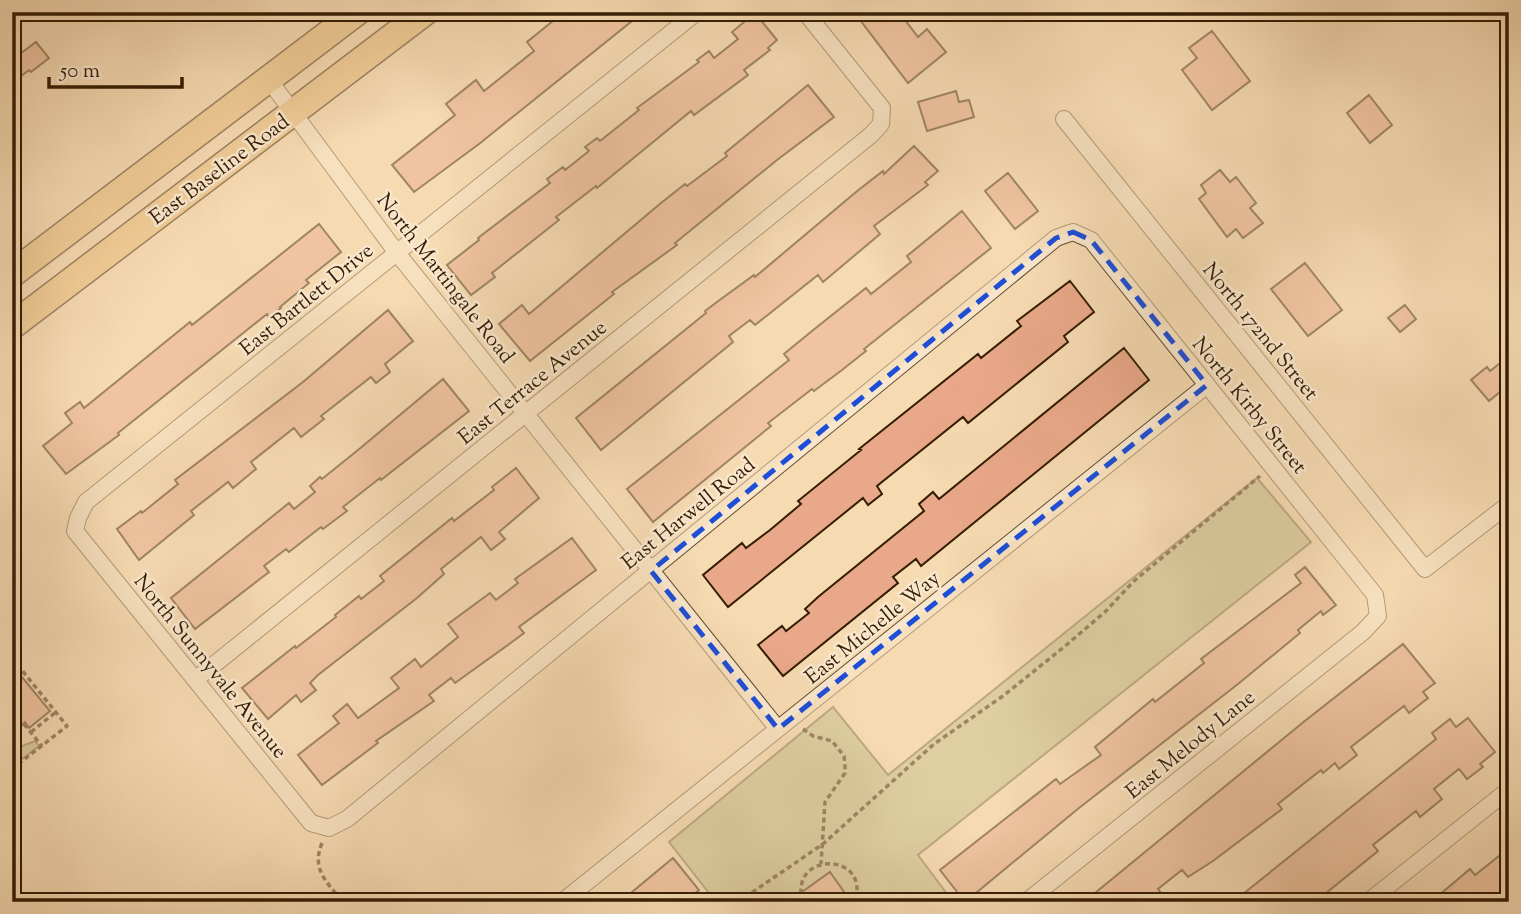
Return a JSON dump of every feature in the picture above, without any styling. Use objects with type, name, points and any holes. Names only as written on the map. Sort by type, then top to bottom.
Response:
[{"type":"main road","name":"East Baseline Road","points":[[12,274],[357,12]]},
{"type":"main road","name":"East Baseline Road","points":[[12,326],[425,12]]},
{"type":"street","name":"East Bartlett Drive","points":[[78,518],[86,502],[697,12]]},
{"type":"street","name":"East Terrace Avenue","points":[[195,680],[871,135],[881,124],[882,108],[805,12]]},
{"type":"street","name":"North Martingale Road","points":[[269,80],[397,253],[778,729]]},
{"type":"street","name":"North 172nd Street","points":[[1064,119],[1425,569],[1509,504]]},
{"type":"street","name":"North Kirby Street","points":[[1073,232],[1091,240],[1375,595],[1378,616]]},
{"type":"street","name":"East Harwell Road","points":[[329,828],[348,819],[1056,239],[1073,232]]},
{"type":"street","name":"East Michelle Way","points":[[562,902],[1207,385]]},
{"type":"street","name":"North Sunnyvale Avenue","points":[[78,518],[75,531],[195,680],[311,823],[329,828]]},
{"type":"street","name":"East Melody Lane","points":[[1026,902],[1363,632],[1378,616]]},
{"type":"street","points":[[1368,902],[1502,794],[1509,793]]},
{"type":"path","points":[[738,902],[822,844],[934,744],[1003,696],[1064,648],[1105,612],[1134,581],[1272,466]]},
{"type":"path","points":[[12,658],[67,726],[12,769]]},
{"type":"path","points":[[31,732],[56,712]]},
{"type":"path","points":[[792,718],[813,736],[832,741],[844,756],[845,774],[825,802],[821,864]]},
{"type":"path","points":[[24,724],[42,746]]},
{"type":"path","points":[[329,828],[320,847],[320,873],[343,902]]},
{"type":"path","points":[[803,902],[802,881],[807,873],[821,864],[839,864],[852,875],[857,892],[855,902]]},
{"type":"highlighted area","points":[[1073,232],[1091,240],[1207,385],[778,729],[651,571],[1056,238]]},
{"type":"shaded area","points":[[1257,478],[1311,542],[918,855],[953,902],[716,902],[669,842],[833,707],[888,775]]},
{"type":"shaded area","points":[[35,741],[39,746],[12,767],[12,750]]},
{"type":"building","points":[[564,12],[625,12],[632,21],[479,144],[414,192],[392,165],[455,115],[446,104],[476,80],[484,91],[534,51],[527,42]]},
{"type":"building","points":[[854,12],[899,12],[918,37],[927,29],[946,52],[908,83]]},
{"type":"building","points":[[755,13],[777,40],[768,48],[770,50],[744,70],[748,75],[694,115],[691,111],[597,188],[596,186],[556,217],[559,220],[492,273],[495,277],[471,295],[447,265],[550,183],[547,179],[563,167],[565,170],[589,151],[585,147],[597,138],[600,141],[639,110],[637,108],[699,62],[697,60],[709,51],[714,58],[738,39],[732,32]]},
{"type":"building","points":[[1212,31],[1250,81],[1212,110],[1182,70],[1197,58],[1189,48]]},
{"type":"building","points":[[36,42],[49,58],[12,83],[12,60]]},
{"type":"building","points":[[808,85],[834,117],[675,243],[677,245],[612,292],[614,294],[530,361],[499,324],[522,305],[529,314],[661,203],[727,156],[725,153]]},
{"type":"building","points":[[956,91],[959,102],[969,100],[974,117],[927,131],[918,102]]},
{"type":"building","points":[[1369,95],[1392,125],[1370,143],[1347,113]]},
{"type":"building","points":[[914,146],[938,171],[925,182],[928,185],[874,226],[880,234],[823,282],[818,275],[755,325],[750,320],[729,336],[733,342],[601,450],[576,418],[706,313],[705,311],[754,275],[755,277],[856,192],[883,171],[884,174]]},
{"type":"building","points":[[1220,170],[1230,182],[1236,177],[1256,203],[1250,208],[1263,223],[1243,238],[1236,229],[1227,237],[1199,199],[1206,193],[1201,185]]},
{"type":"building","points":[[1008,173],[1038,211],[1015,229],[985,191]]},
{"type":"building","points":[[962,211],[991,248],[864,349],[866,351],[842,370],[768,423],[771,426],[653,522],[627,489],[789,360],[784,354],[812,331],[866,288],[871,294],[911,262],[907,256]]},
{"type":"building","points":[[319,224],[341,252],[306,280],[309,283],[269,318],[267,314],[118,433],[119,435],[66,474],[43,446],[72,423],[65,413],[80,402],[84,408],[190,322],[192,325]]},
{"type":"building","points":[[1305,263],[1342,310],[1308,336],[1271,289]]},
{"type":"building","points":[[1070,281],[1094,312],[1064,336],[1068,342],[968,423],[963,417],[877,486],[882,494],[868,505],[863,498],[728,607],[703,575],[742,543],[746,548],[770,530],[801,504],[798,501],[861,450],[859,449],[978,354],[981,358],[1021,326],[1017,321]]},
{"type":"building","points":[[1405,305],[1416,319],[1400,332],[1388,318]]},
{"type":"building","points":[[388,310],[413,341],[385,364],[390,372],[376,383],[371,377],[321,416],[324,419],[301,437],[294,428],[251,462],[256,469],[233,488],[228,482],[191,511],[194,515],[139,560],[117,529],[178,484],[175,480],[303,382]]},
{"type":"building","points":[[1124,348],[1149,380],[921,566],[916,559],[893,577],[898,583],[783,676],[758,645],[782,626],[786,631],[809,613],[805,609],[818,597],[924,511],[919,504],[933,492],[939,499]]},
{"type":"building","points":[[1509,356],[1509,403],[1500,392],[1489,401],[1471,380],[1487,367],[1490,371]]},
{"type":"building","points":[[443,379],[469,411],[343,507],[347,511],[289,552],[286,549],[264,566],[269,572],[195,629],[171,598],[289,503],[294,509],[315,492],[310,486],[320,477],[322,479]]},
{"type":"building","points":[[516,468],[539,498],[499,532],[505,539],[491,550],[481,537],[441,569],[444,574],[417,598],[318,675],[310,683],[316,690],[301,702],[296,695],[268,719],[242,688],[336,617],[335,615],[359,596],[361,599],[384,581],[380,576],[452,518],[454,521],[494,490],[492,487]]},
{"type":"building","points":[[572,538],[596,570],[519,627],[524,633],[455,683],[451,678],[429,695],[434,701],[376,741],[378,743],[322,785],[298,755],[339,723],[333,716],[347,704],[358,718],[399,688],[391,678],[415,659],[421,667],[458,637],[448,624],[490,593],[496,600],[518,583],[515,579]]},
{"type":"building","points":[[1305,567],[1336,605],[1323,615],[1321,611],[1298,630],[1300,633],[1238,684],[1079,808],[965,902],[940,870],[1056,779],[1060,784],[1101,755],[1095,747],[1153,699],[1155,702],[1204,663],[1201,659],[1301,583],[1295,575]]},
{"type":"building","points":[[1403,644],[1435,683],[1423,692],[1428,698],[1409,713],[1404,706],[1351,747],[1357,755],[1339,769],[1335,763],[1323,773],[1321,770],[1278,804],[1282,809],[1213,861],[1188,877],[1182,870],[1158,889],[1168,902],[1084,902],[1306,720]]},
{"type":"building","points":[[12,665],[50,711],[29,728],[25,722],[12,736]]},
{"type":"building","points":[[1468,718],[1495,752],[1480,764],[1483,767],[1467,779],[1459,769],[1434,789],[1442,799],[1420,817],[1416,811],[1373,845],[1378,851],[1315,902],[1302,902],[1297,895],[1289,902],[1233,902],[1436,739],[1432,733],[1450,719],[1456,727]]},
{"type":"building","points":[[1509,848],[1509,902],[1431,902],[1470,869],[1475,875]]},
{"type":"building","points":[[673,858],[699,890],[684,902],[620,902]]},
{"type":"building","points":[[830,872],[847,896],[839,902],[809,902],[802,892]]}]
